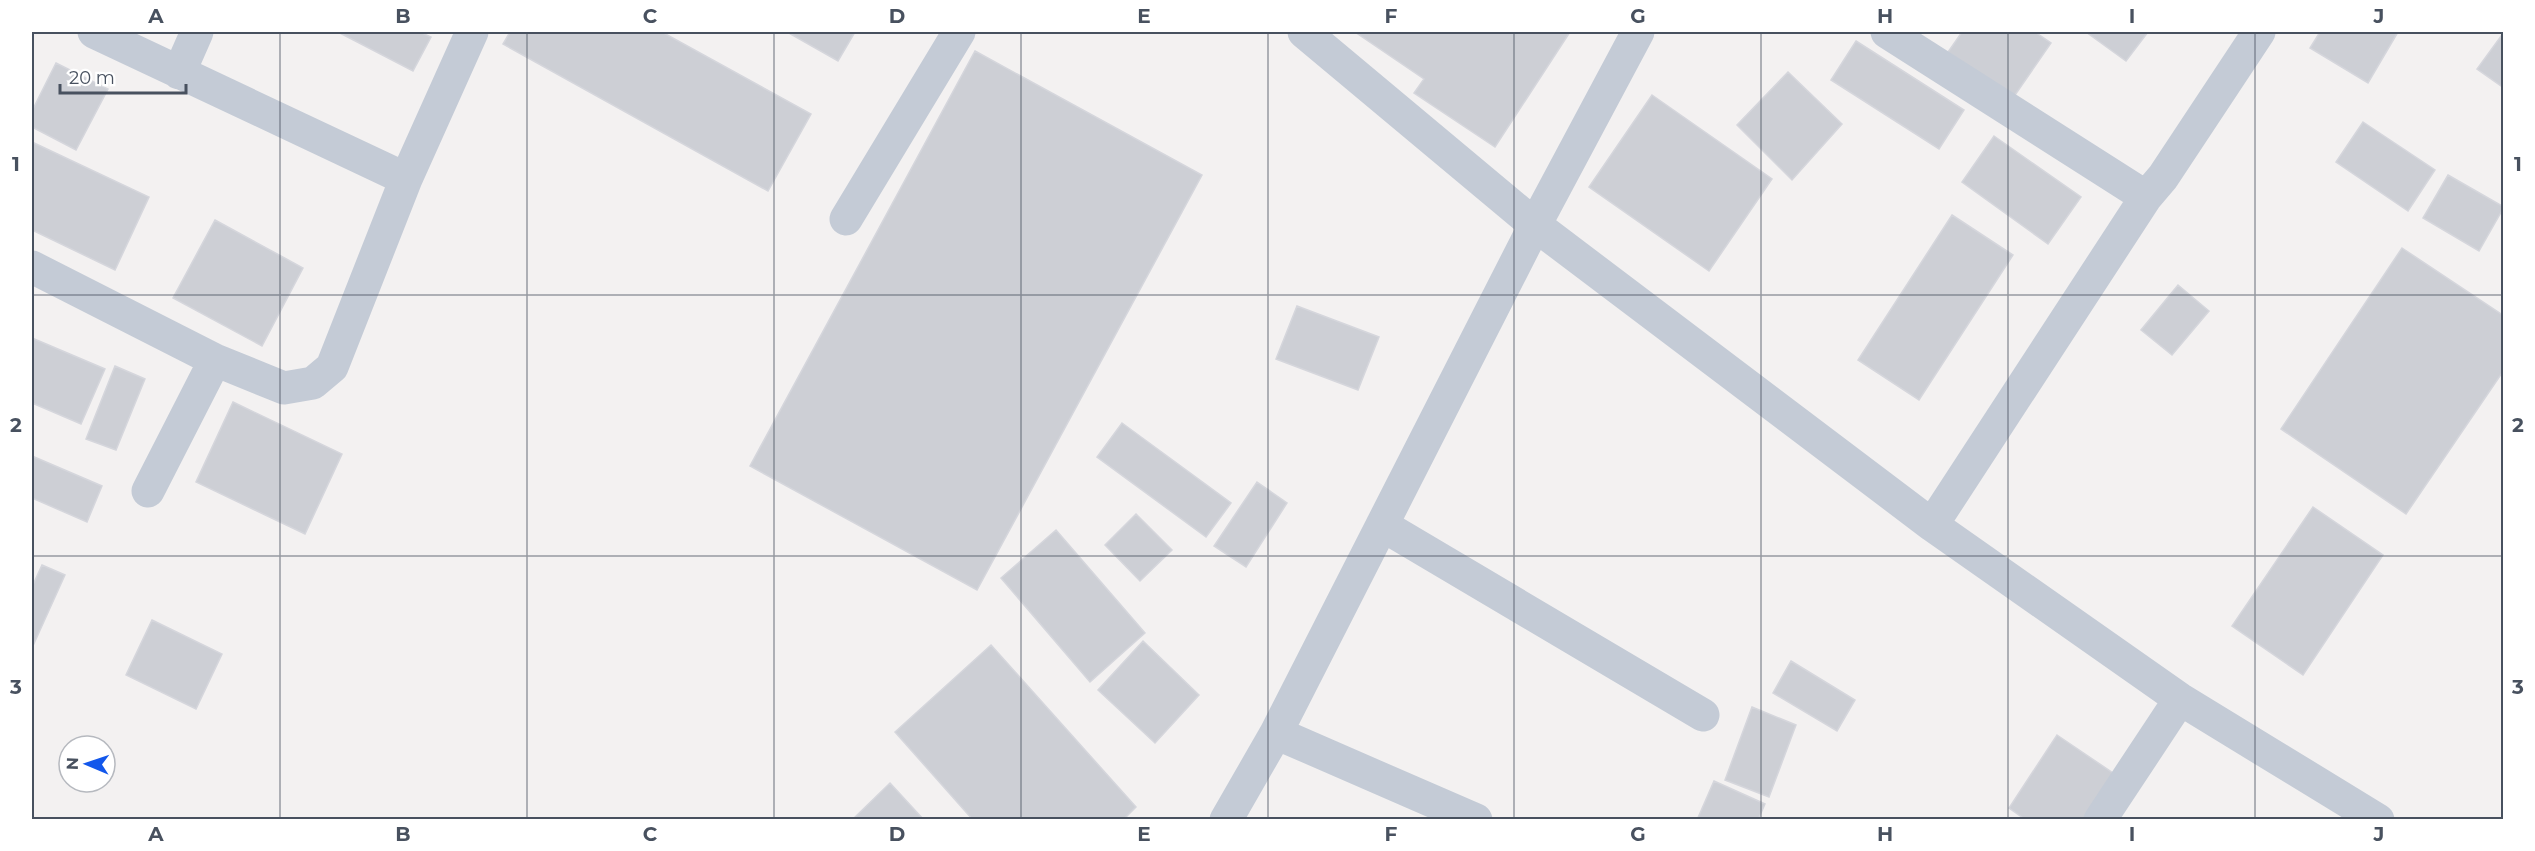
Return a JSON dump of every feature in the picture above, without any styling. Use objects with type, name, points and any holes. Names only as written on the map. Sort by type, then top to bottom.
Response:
[{"type":"street","points":[[94,32],[406,179]]},
{"type":"street","points":[[179,73],[197,32]]},
{"type":"street","points":[[32,267],[215,360],[284,388],[312,383],[332,367],[406,179],[472,32]]},
{"type":"street","points":[[846,219],[959,32]]},
{"type":"street","points":[[1304,32],[1534,225],[1932,525],[2180,699],[2377,819]]},
{"type":"street","points":[[1226,819],[1276,733],[1534,225],[1638,32]]},
{"type":"street","points":[[1887,32],[2146,197]]},
{"type":"street","points":[[1932,525],[2146,197],[2163,177],[2259,32]]},
{"type":"street","points":[[148,491],[215,360]]},
{"type":"street","points":[[1382,525],[1703,715]]},
{"type":"street","points":[[2100,819],[2180,699]]},
{"type":"street","points":[[1276,733],[1476,819]]},
{"type":"building","points":[[338,32],[420,32],[431,37],[413,71]]},
{"type":"building","points":[[510,32],[662,32],[811,114],[768,191],[503,44]]},
{"type":"building","points":[[787,32],[855,32],[838,61]]},
{"type":"building","points":[[1355,32],[1570,32],[1495,147],[1414,93],[1424,79]]},
{"type":"building","points":[[1962,32],[2035,32],[2051,43],[2013,98],[1948,52]]},
{"type":"building","points":[[2086,32],[2148,32],[2126,61]]},
{"type":"building","points":[[2320,32],[2398,32],[2368,83],[2310,48]]},
{"type":"building","points":[[2504,32],[2504,88],[2477,69]]},
{"type":"building","points":[[1856,41],[1964,110],[1939,149],[1831,80]]},
{"type":"building","points":[[975,51],[1202,175],[977,590],[750,466]]},
{"type":"building","points":[[56,63],[108,89],[76,150],[32,127],[32,111]]},
{"type":"building","points":[[1788,72],[1842,124],[1792,180],[1737,125]]},
{"type":"building","points":[[1652,95],[1772,179],[1709,271],[1589,187]]},
{"type":"building","points":[[2363,122],[2435,170],[2408,211],[2336,162]]},
{"type":"building","points":[[1994,136],[2081,197],[2048,244],[1962,182]]},
{"type":"building","points":[[32,142],[149,197],[115,270],[32,230]]},
{"type":"building","points":[[2448,175],[2504,207],[2479,251],[2423,218]]},
{"type":"building","points":[[1952,215],[2013,255],[1919,400],[1858,360]]},
{"type":"building","points":[[215,220],[303,268],[262,346],[173,298]]},
{"type":"building","points":[[2402,248],[2504,316],[2504,370],[2406,514],[2281,429]]},
{"type":"building","points":[[2178,285],[2209,311],[2172,355],[2141,330]]},
{"type":"building","points":[[1297,306],[1379,337],[1358,390],[1276,359]]},
{"type":"building","points":[[32,338],[105,369],[81,424],[32,403]]},
{"type":"building","points":[[115,366],[145,379],[116,450],[86,439]]},
{"type":"building","points":[[233,402],[342,454],[305,534],[196,482]]},
{"type":"building","points":[[1122,423],[1231,503],[1206,537],[1097,457]]},
{"type":"building","points":[[32,456],[102,486],[87,522],[32,498]]},
{"type":"building","points":[[1257,482],[1287,503],[1246,567],[1214,546]]},
{"type":"building","points":[[2313,507],[2383,555],[2303,675],[2232,626]]},
{"type":"building","points":[[1136,514],[1172,550],[1140,581],[1105,545]]},
{"type":"building","points":[[1056,530],[1145,633],[1090,682],[1001,578]]},
{"type":"building","points":[[42,565],[65,575],[32,648],[32,587]]},
{"type":"building","points":[[152,620],[222,654],[196,709],[126,675]]},
{"type":"building","points":[[1143,641],[1199,695],[1155,743],[1098,690]]},
{"type":"building","points":[[991,645],[1136,807],[1123,820],[973,820],[895,732]]},
{"type":"building","points":[[1791,661],[1855,700],[1837,731],[1773,693]]},
{"type":"building","points":[[1752,707],[1796,725],[1769,797],[1725,780]]},
{"type":"building","points":[[2057,735],[2113,773],[2083,820],[2026,820],[2009,808]]},
{"type":"building","points":[[1714,781],[1765,804],[1758,820],[1697,820]]},
{"type":"building","points":[[890,783],[924,820],[852,820]]}]
